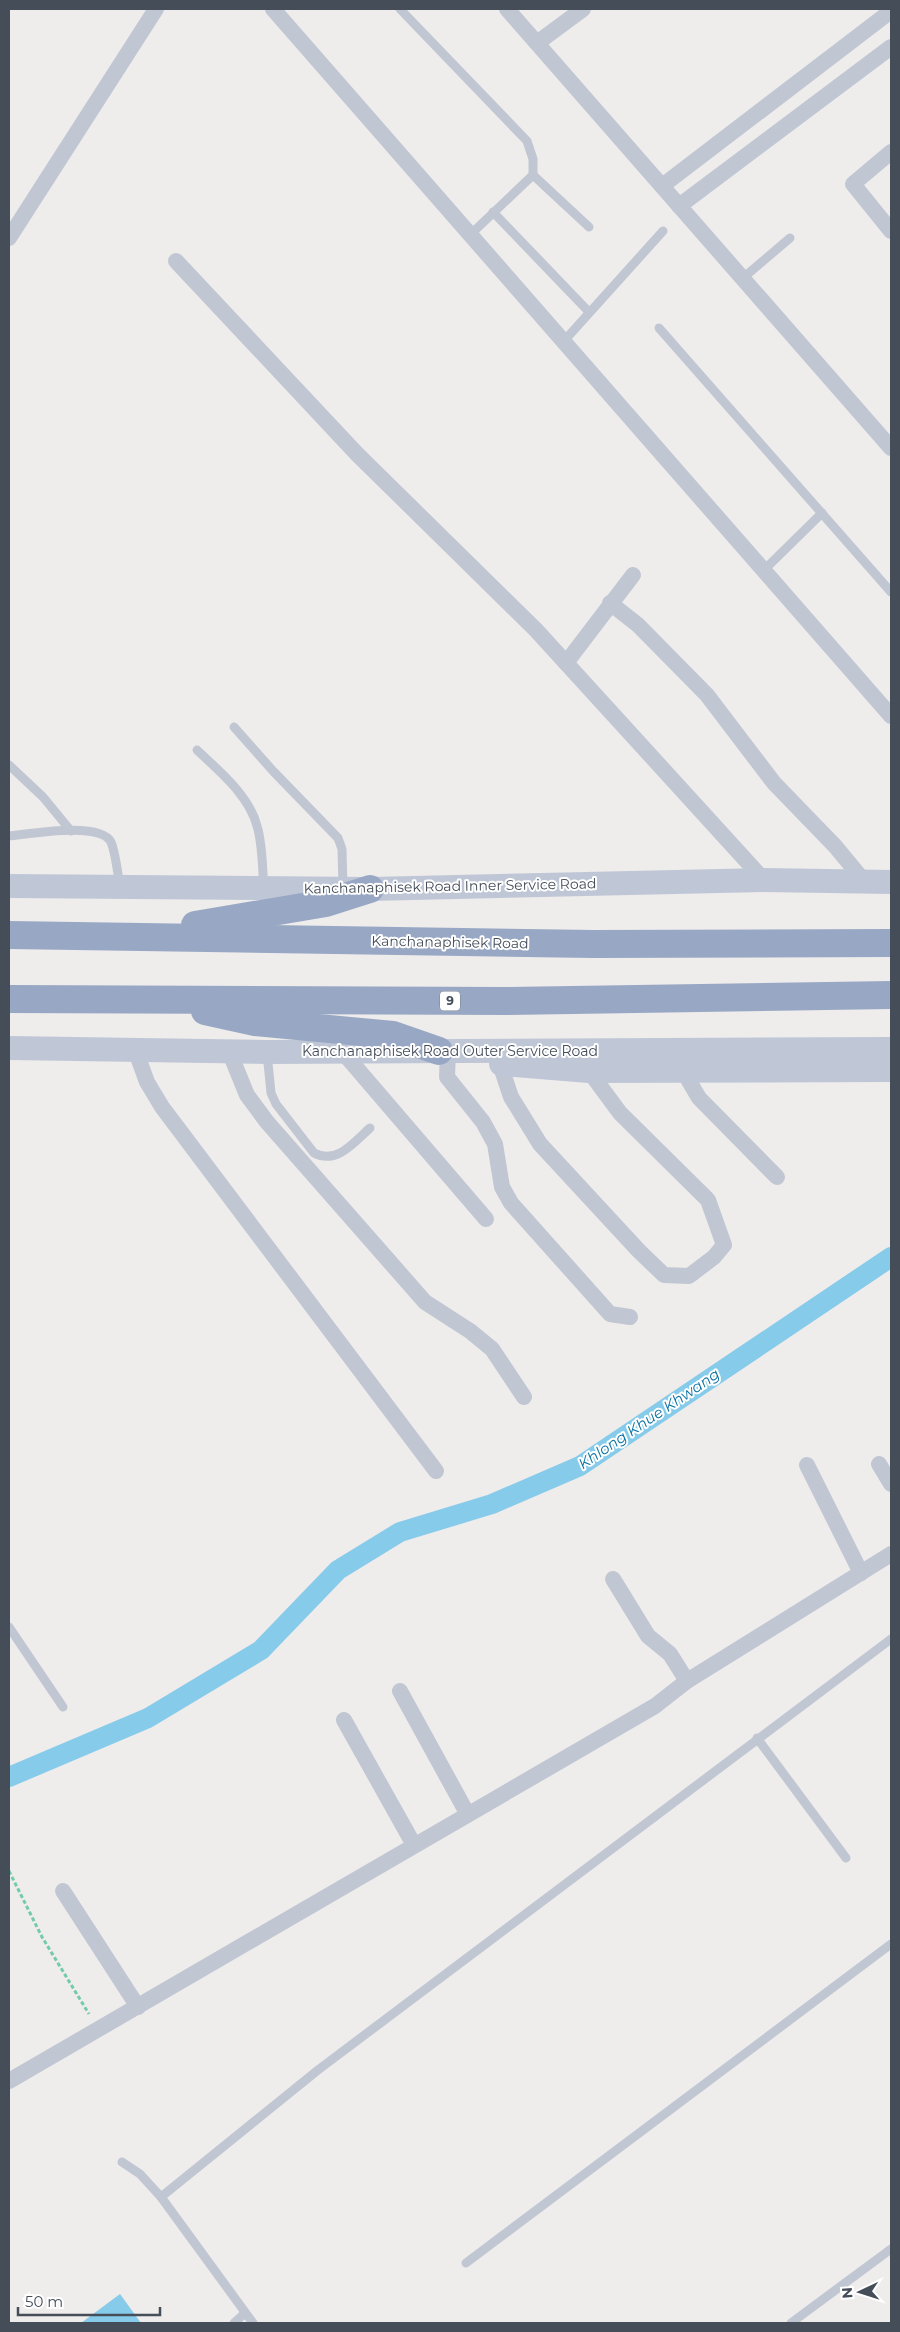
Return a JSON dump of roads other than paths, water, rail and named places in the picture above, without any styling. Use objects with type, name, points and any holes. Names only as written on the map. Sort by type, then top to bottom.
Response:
[{"type":"highway","points":[[122,936],[316,905],[370,889]]},
{"type":"highway","name":"Kanchanaphisek Road","points":[[9,935],[593,944],[891,943]]},
{"type":"highway","name":"9","points":[[9,999],[505,1000],[891,995]]},
{"type":"highway","points":[[166,1000],[255,1022],[393,1035],[444,1052]]},
{"type":"main road","points":[[811,880],[891,873]]},
{"type":"main road","name":"Kanchanaphisek Road Inner Service Road","points":[[9,886],[370,889],[764,880],[891,882]]},
{"type":"main road","name":"Kanchanaphisek Road Outer Service Road","points":[[9,1048],[267,1052],[341,1050],[444,1052],[472,1050],[891,1049]]},
{"type":"main road","points":[[472,1050],[500,1064],[590,1071],[682,1069],[891,1070]]},
{"type":"street","points":[[9,238],[156,9]]},
{"type":"street","points":[[273,9],[891,716]]},
{"type":"street","points":[[507,9],[891,448]]},
{"type":"street","points":[[537,43],[583,9]]},
{"type":"street","points":[[662,186],[891,11]]},
{"type":"street","points":[[680,206],[891,47]]},
{"type":"street","points":[[891,152],[853,184],[891,231]]},
{"type":"street","points":[[176,261],[357,454],[536,630],[764,880]]},
{"type":"street","points":[[566,663],[633,575]]},
{"type":"street","points":[[610,603],[638,625],[707,695],[774,783],[835,846],[859,875]]},
{"type":"street","points":[[134,1049],[147,1082],[162,1107],[436,1471]]},
{"type":"street","points":[[341,1050],[486,1219]]},
{"type":"street","points":[[229,1051],[247,1095],[267,1122],[425,1302],[470,1331],[492,1350],[524,1397]]},
{"type":"street","points":[[444,1052],[448,1077],[483,1122],[495,1144],[502,1187],[512,1203],[610,1314],[630,1317]]},
{"type":"street","points":[[500,1064],[511,1097],[523,1118],[540,1144],[562,1169],[664,1275],[688,1276],[714,1257],[724,1245],[708,1200],[620,1114],[590,1071]]},
{"type":"street","points":[[682,1069],[699,1098],[776,1177]]},
{"type":"street","points":[[880,1464],[891,1484]]},
{"type":"street","points":[[807,1465],[861,1573]]},
{"type":"street","points":[[9,2080],[99,2030],[466,1813],[654,1706],[687,1681],[891,1554]]},
{"type":"street","points":[[613,1579],[648,1636],[670,1654],[687,1681]]},
{"type":"street","points":[[400,1690],[466,1813]]},
{"type":"street","points":[[344,1720],[414,1845]]},
{"type":"street","points":[[63,1891],[138,2006]]},
{"type":"lane","points":[[400,9],[527,141],[533,159],[533,175],[589,227]]},
{"type":"lane","points":[[471,234],[533,175]]},
{"type":"lane","points":[[493,212],[588,312]]},
{"type":"lane","points":[[564,340],[663,231]]},
{"type":"lane","points":[[743,278],[790,238]]},
{"type":"lane","points":[[659,328],[891,592]]},
{"type":"lane","points":[[764,570],[822,514]]},
{"type":"lane","points":[[234,727],[273,771],[338,838],[342,848],[343,888]]},
{"type":"lane","points":[[197,750],[226,778],[244,799],[257,825],[264,888]]},
{"type":"lane","points":[[9,765],[43,797],[71,830]]},
{"type":"lane","points":[[9,836],[71,830],[95,831],[104,835],[110,842],[121,888]]},
{"type":"lane","points":[[267,1052],[271,1093],[276,1104],[314,1153],[323,1158],[336,1157],[370,1128]]},
{"type":"lane","points":[[9,1627],[63,1707]]},
{"type":"lane","points":[[161,2197],[318,2070],[891,1639]]},
{"type":"lane","points":[[757,1738],[846,1858]]},
{"type":"lane","points":[[466,2263],[891,1944]]},
{"type":"lane","points":[[122,2162],[140,2174],[161,2197],[253,2323]]},
{"type":"lane","points":[[791,2323],[891,2249]]},
{"type":"lane","points":[[234,2323],[245,2313]]},
{"type":"water","points":[[120,2294],[141,2323],[81,2323]]},
{"type":"waterway","name":"Khlong Khue Khwang","points":[[9,1777],[148,1718],[261,1650],[338,1570],[400,1532],[492,1504],[580,1466],[891,1257]]}]
